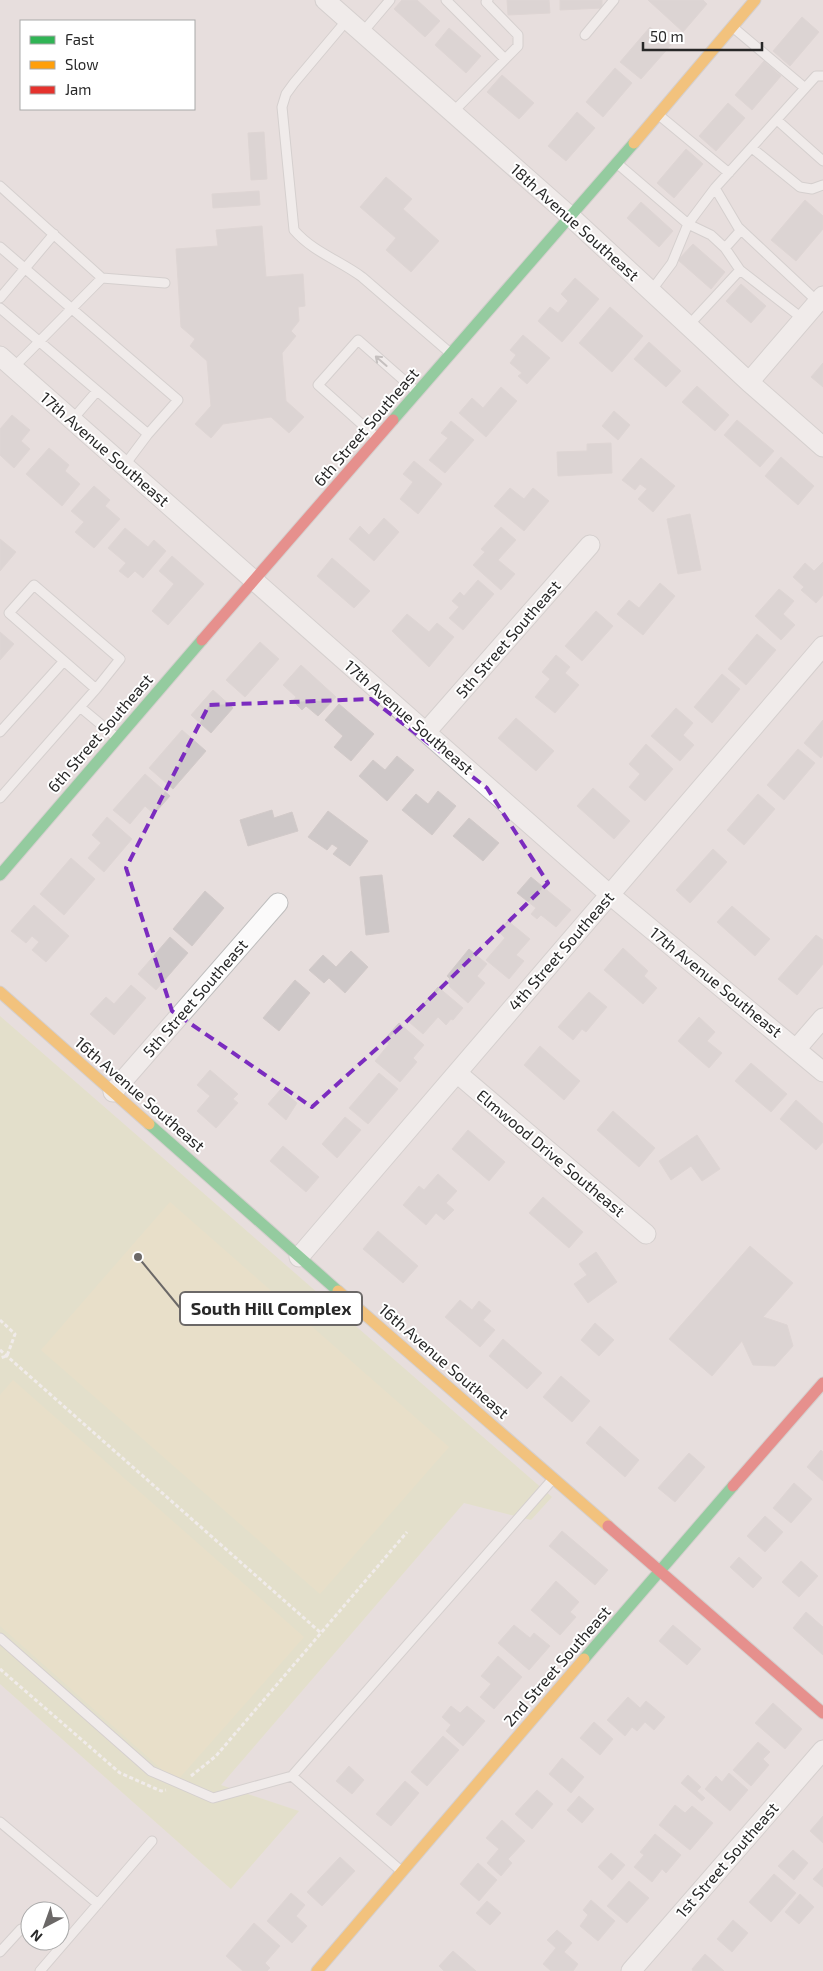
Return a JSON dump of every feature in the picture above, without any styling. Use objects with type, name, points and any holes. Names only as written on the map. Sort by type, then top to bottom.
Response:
[{"type":"street","name":"18th Avenue Southeast","points":[[325,0],[571,217],[749,382],[823,447]]},
{"type":"street","name":"6th Street Southeast","points":[[0,876],[9,859],[118,738],[253,580],[571,217],[755,0]]},
{"type":"street","points":[[749,382],[820,299]]},
{"type":"street","name":"17th Avenue Southeast","points":[[6,362],[609,894],[823,1072]]},
{"type":"street","name":"5th Street Southeast","points":[[426,732],[590,545]]},
{"type":"street","name":"4th Street Southeast","points":[[299,1256],[823,646]]},
{"type":"street","name":"5th Street Southeast","points":[[113,1092],[278,903]]},
{"type":"street","name":"16th Avenue Southeast","points":[[0,992],[299,1256],[823,1713]]},
{"type":"street","points":[[796,1048],[823,1018]]},
{"type":"street","name":"Elmwood Drive Southeast","points":[[457,1073],[646,1234]]},
{"type":"street","name":"2nd Street Southeast","points":[[317,1971],[660,1570],[823,1383]]},
{"type":"street","name":"1st Street Southeast","points":[[631,1971],[823,1750]]},
{"type":"lane","points":[[362,32],[390,0]]},
{"type":"lane","points":[[446,0],[505,60]]},
{"type":"lane","points":[[584,35],[614,0]]},
{"type":"lane","points":[[453,112],[518,46],[518,35],[486,1]]},
{"type":"lane","points":[[347,20],[294,83],[286,94],[282,107],[294,230],[316,250],[348,267],[362,277],[452,354]]},
{"type":"lane","points":[[732,27],[805,88]]},
{"type":"lane","points":[[651,291],[672,263],[688,224],[715,188],[816,76],[823,76]]},
{"type":"lane","points":[[658,114],[729,173]]},
{"type":"lane","points":[[777,120],[823,161]]},
{"type":"lane","points":[[752,148],[800,188],[812,189],[823,185]]},
{"type":"lane","points":[[616,163],[688,224],[711,235],[726,248],[740,270],[803,319]]},
{"type":"lane","points":[[0,186],[102,278],[165,283]]},
{"type":"lane","points":[[715,188],[741,230],[820,299]]},
{"type":"lane","points":[[726,248],[741,230]]},
{"type":"lane","points":[[0,298],[54,234]]},
{"type":"lane","points":[[0,248],[178,400],[148,434],[124,466]]},
{"type":"lane","points":[[688,326],[740,270]]},
{"type":"lane","points":[[6,362],[38,341],[102,278]]},
{"type":"lane","points":[[0,308],[148,434]]},
{"type":"lane","points":[[378,438],[318,385],[358,340],[418,392]]},
{"type":"lane","points":[[72,420],[97,391]]},
{"type":"lane","points":[[0,798],[80,708],[96,689],[120,659],[34,585],[9,613],[96,689]]},
{"type":"lane","points":[[0,732],[64,660]]},
{"type":"lane","points":[[80,708],[118,738]]},
{"type":"lane","points":[[0,1638],[150,1771],[213,1798],[292,1776],[554,1478]]},
{"type":"lane","points":[[292,1776],[402,1872]]},
{"type":"lane","points":[[0,1822],[98,1904]]},
{"type":"lane","points":[[40,1971],[152,1841]]},
{"type":"lane","points":[[0,1952],[20,1930]]},
{"type":"path","points":[[0,1320],[15,1334],[7,1356]]},
{"type":"path","points":[[0,1350],[321,1633]]},
{"type":"path","points":[[0,1358],[7,1356]]},
{"type":"path","points":[[0,1668],[120,1773],[161,1791],[181,1784],[216,1756],[407,1532]]},
{"type":"highlighted area","points":[[371,699],[487,788],[548,883],[404,1024],[312,1107],[172,1011],[126,868],[209,705]]},
{"type":"green space","points":[[0,1016],[552,1497],[531,1520],[464,1503],[221,1785],[299,1811],[231,1889],[0,1684]]},
{"type":"shaded area","points":[[170,1202],[449,1447],[320,1594],[41,1350]]},
{"type":"shaded area","points":[[13,1380],[304,1637],[176,1782],[0,1626],[0,1395]]},
{"type":"building","points":[[402,0],[417,0],[440,21],[425,37],[394,9]]},
{"type":"building","points":[[507,0],[549,0],[550,13],[508,15]]},
{"type":"building","points":[[560,0],[602,0],[602,8],[560,10]]},
{"type":"building","points":[[648,0],[703,0],[707,4],[683,32]]},
{"type":"building","points":[[802,17],[819,32],[790,66],[773,51]]},
{"type":"building","points":[[650,27],[671,45],[641,79],[620,62]]},
{"type":"building","points":[[449,28],[481,56],[466,73],[435,45]]},
{"type":"building","points":[[764,61],[781,76],[752,110],[735,95]]},
{"type":"building","points":[[615,68],[632,83],[603,117],[586,102]]},
{"type":"building","points":[[502,75],[534,103],[519,119],[487,92]]},
{"type":"building","points":[[728,103],[745,118],[716,151],[699,136]]},
{"type":"building","points":[[577,112],[595,128],[566,161],[548,146]]},
{"type":"building","points":[[264,132],[267,179],[251,180],[248,133]]},
{"type":"building","points":[[686,149],[703,164],[674,198],[657,183]]},
{"type":"building","points":[[386,177],[412,199],[403,209],[439,241],[411,272],[386,250],[396,238],[360,207]]},
{"type":"building","points":[[259,191],[260,205],[213,208],[212,194]]},
{"type":"building","points":[[805,200],[823,216],[823,229],[796,261],[771,240]]},
{"type":"building","points":[[641,202],[673,231],[659,247],[627,218]]},
{"type":"building","points":[[262,226],[266,277],[303,274],[305,306],[298,307],[299,321],[291,331],[296,336],[282,353],[286,401],[304,417],[289,433],[271,417],[223,424],[211,438],[195,424],[211,406],[207,361],[190,346],[195,339],[181,327],[176,249],[218,246],[216,230]]},
{"type":"building","points":[[693,244],[725,272],[711,289],[678,260]]},
{"type":"building","points":[[575,278],[599,299],[562,342],[538,321],[550,307],[558,313],[568,301],[561,294]]},
{"type":"building","points":[[741,284],[766,306],[751,323],[726,301]]},
{"type":"building","points":[[610,307],[643,336],[612,372],[579,343]]},
{"type":"building","points":[[523,335],[550,358],[527,384],[518,376],[522,373],[510,363],[516,355],[510,350]]},
{"type":"building","points":[[649,342],[681,371],[666,387],[634,359]]},
{"type":"building","points":[[823,363],[823,387],[811,377]]},
{"type":"building","points":[[697,386],[729,415],[715,431],[682,402]]},
{"type":"building","points":[[501,387],[517,401],[486,437],[459,413],[472,398],[483,408]]},
{"type":"building","points":[[614,411],[630,425],[618,440],[602,426]]},
{"type":"building","points":[[12,415],[30,430],[21,441],[30,449],[14,468],[0,455],[0,429]]},
{"type":"building","points":[[737,420],[774,451],[760,467],[724,435]]},
{"type":"building","points":[[451,421],[474,440],[445,473],[429,460],[448,438],[441,433]]},
{"type":"building","points":[[611,443],[612,473],[558,476],[557,452],[587,451],[587,444]]},
{"type":"building","points":[[49,448],[69,465],[65,471],[80,484],[62,506],[26,474]]},
{"type":"building","points":[[781,457],[814,486],[798,505],[765,476]]},
{"type":"building","points":[[641,458],[675,486],[653,512],[638,499],[647,489],[640,484],[635,490],[622,480]]},
{"type":"building","points":[[414,461],[442,484],[418,514],[400,499],[413,482],[403,474]]},
{"type":"building","points":[[94,486],[110,500],[105,506],[120,519],[94,548],[75,532],[84,522],[71,511]]},
{"type":"building","points":[[510,488],[524,499],[533,488],[549,501],[524,531],[494,506]]},
{"type":"building","points":[[690,514],[701,570],[678,574],[667,519]]},
{"type":"building","points":[[384,518],[399,532],[374,561],[349,539],[360,526],[369,535]]},
{"type":"building","points":[[501,527],[516,540],[498,560],[515,574],[501,590],[473,565],[485,552],[481,549]]},
{"type":"building","points":[[125,528],[148,547],[154,540],[166,551],[143,578],[135,571],[128,578],[119,571],[126,563],[108,548]]},
{"type":"building","points":[[0,539],[16,552],[0,571]]},
{"type":"building","points":[[172,556],[204,584],[168,625],[152,611],[174,584],[159,571]]},
{"type":"building","points":[[332,558],[370,591],[354,608],[317,576]]},
{"type":"building","points":[[823,562],[823,595],[816,603],[801,590],[804,587],[793,577],[805,563],[814,571]]},
{"type":"building","points":[[478,580],[494,594],[463,630],[449,618],[459,607],[452,601],[460,592],[464,596]]},
{"type":"building","points":[[660,583],[675,596],[643,635],[617,614],[629,600],[639,608]]},
{"type":"building","points":[[779,589],[794,601],[783,614],[795,625],[781,640],[755,616]]},
{"type":"building","points":[[596,611],[613,626],[582,661],[565,646]]},
{"type":"building","points":[[407,614],[429,632],[437,623],[454,637],[429,667],[392,631]]},
{"type":"building","points":[[0,632],[14,644],[0,660]]},
{"type":"building","points":[[757,634],[776,650],[746,685],[728,669]]},
{"type":"building","points":[[260,642],[279,659],[245,697],[226,680]]},
{"type":"building","points":[[556,655],[570,667],[565,673],[579,685],[555,713],[535,697],[550,679],[542,672]]},
{"type":"building","points":[[301,665],[336,697],[318,716],[306,706],[302,710],[293,701],[296,697],[283,685]]},
{"type":"building","points":[[722,674],[740,689],[712,723],[694,707]]},
{"type":"building","points":[[213,690],[233,708],[211,733],[191,715]]},
{"type":"building","points":[[339,704],[374,734],[351,761],[334,747],[343,736],[325,720]]},
{"type":"building","points":[[676,708],[693,723],[683,735],[694,745],[680,761],[651,736]]},
{"type":"building","points":[[516,718],[554,751],[536,771],[498,738]]},
{"type":"building","points":[[823,720],[823,755],[821,758],[804,743]]},
{"type":"building","points":[[182,730],[206,751],[173,789],[149,768]]},
{"type":"building","points":[[646,744],[673,769],[645,801],[629,787],[640,774],[629,764]]},
{"type":"building","points":[[798,749],[815,763],[784,800],[767,785]]},
{"type":"building","points":[[397,756],[414,770],[387,801],[359,776],[373,760],[385,770]]},
{"type":"building","points":[[145,774],[170,796],[154,814],[145,806],[130,824],[113,810]]},
{"type":"building","points":[[593,788],[630,821],[614,839],[577,806]]},
{"type":"building","points":[[438,791],[456,806],[432,835],[402,810],[416,794],[428,804]]},
{"type":"building","points":[[758,794],[775,809],[744,845],[727,830]]},
{"type":"building","points":[[272,810],[274,818],[292,812],[298,831],[248,846],[240,820]]},
{"type":"building","points":[[328,811],[368,841],[350,866],[333,854],[338,848],[332,844],[327,850],[308,837]]},
{"type":"building","points":[[107,817],[132,839],[104,872],[88,858],[101,843],[92,835]]},
{"type":"building","points":[[469,818],[499,843],[483,861],[453,836]]},
{"type":"building","points":[[713,849],[727,862],[690,903],[676,890]]},
{"type":"building","points":[[71,858],[95,879],[64,915],[40,894]]},
{"type":"building","points":[[382,875],[389,932],[366,935],[360,877]]},
{"type":"building","points":[[531,877],[571,910],[556,927],[541,915],[537,919],[531,914],[536,908],[517,893]]},
{"type":"building","points":[[205,891],[224,908],[192,946],[173,929]]},
{"type":"building","points":[[34,905],[69,936],[46,962],[32,950],[39,942],[32,936],[26,943],[11,931]]},
{"type":"building","points":[[732,906],[770,939],[755,956],[717,922]]},
{"type":"building","points":[[508,921],[530,939],[516,955],[524,961],[509,979],[486,960],[505,938],[499,932]]},
{"type":"building","points":[[816,935],[823,940],[823,964],[797,995],[778,979]]},
{"type":"building","points":[[170,937],[188,953],[156,990],[138,974]]},
{"type":"building","points":[[623,948],[648,971],[644,976],[657,988],[643,1004],[604,970]]},
{"type":"building","points":[[469,949],[487,964],[477,976],[485,983],[468,1003],[449,986],[447,982],[450,979],[447,976]]},
{"type":"building","points":[[351,951],[368,967],[345,993],[329,978],[324,983],[309,970],[323,955],[336,967]]},
{"type":"building","points":[[295,980],[310,993],[279,1031],[263,1018]]},
{"type":"building","points":[[131,985],[146,998],[114,1035],[90,1014],[106,997],[114,1004]]},
{"type":"building","points":[[438,987],[463,1008],[446,1025],[438,1017],[423,1034],[409,1022]]},
{"type":"building","points":[[589,992],[607,1007],[586,1032],[582,1029],[573,1040],[558,1027]]},
{"type":"building","points":[[699,1017],[715,1032],[707,1041],[722,1053],[709,1068],[678,1041]]},
{"type":"building","points":[[399,1023],[424,1045],[413,1058],[417,1062],[400,1082],[375,1061],[389,1044],[384,1040]]},
{"type":"building","points":[[540,1046],[580,1081],[564,1100],[524,1065]]},
{"type":"building","points":[[751,1063],[787,1094],[771,1112],[735,1081]]},
{"type":"building","points":[[210,1070],[238,1094],[233,1099],[238,1103],[216,1128],[197,1111],[210,1096],[197,1085]]},
{"type":"building","points":[[379,1073],[398,1089],[368,1124],[349,1108]]},
{"type":"building","points":[[281,1089],[297,1103],[286,1120],[268,1104]]},
{"type":"building","points":[[796,1100],[823,1124],[823,1142],[816,1150],[780,1119]]},
{"type":"building","points":[[613,1111],[655,1148],[639,1167],[597,1130]]},
{"type":"building","points":[[345,1117],[361,1130],[337,1158],[322,1144]]},
{"type":"building","points":[[468,1130],[505,1162],[489,1181],[452,1149]]},
{"type":"building","points":[[697,1135],[720,1169],[702,1181],[691,1166],[671,1180],[659,1161]]},
{"type":"building","points":[[283,1146],[319,1177],[306,1192],[270,1161]]},
{"type":"building","points":[[438,1174],[457,1191],[446,1203],[454,1210],[444,1220],[436,1213],[426,1225],[403,1205],[419,1186],[424,1190]]},
{"type":"building","points":[[543,1197],[583,1232],[569,1248],[529,1213]]},
{"type":"building","points":[[378,1231],[418,1266],[403,1283],[363,1249]]},
{"type":"building","points":[[750,1246],[793,1283],[763,1317],[787,1325],[793,1346],[775,1366],[753,1365],[742,1341],[712,1376],[669,1339]]},
{"type":"building","points":[[596,1252],[617,1282],[588,1303],[574,1284],[587,1275],[579,1264]]},
{"type":"building","points":[[460,1300],[472,1310],[479,1301],[491,1311],[483,1320],[495,1330],[480,1347],[445,1317]]},
{"type":"building","points":[[595,1323],[614,1340],[599,1356],[581,1340]]},
{"type":"building","points":[[503,1339],[542,1373],[527,1389],[489,1356]]},
{"type":"building","points":[[561,1376],[590,1401],[572,1422],[543,1397]]},
{"type":"building","points":[[600,1426],[639,1460],[625,1477],[586,1443]]},
{"type":"building","points":[[821,1450],[823,1452],[823,1481],[807,1467]]},
{"type":"building","points":[[689,1453],[705,1467],[675,1502],[658,1488]]},
{"type":"building","points":[[794,1483],[812,1499],[791,1523],[773,1508]]},
{"type":"building","points":[[765,1516],[783,1532],[765,1552],[747,1536]]},
{"type":"building","points":[[562,1531],[608,1570],[595,1585],[549,1546]]},
{"type":"building","points":[[739,1557],[762,1578],[753,1588],[730,1567]]},
{"type":"building","points":[[801,1561],[818,1576],[799,1597],[782,1582]]},
{"type":"building","points":[[556,1581],[579,1602],[570,1612],[576,1617],[560,1635],[531,1610]]},
{"type":"building","points":[[806,1612],[823,1627],[823,1655],[793,1628]]},
{"type":"building","points":[[514,1625],[530,1638],[534,1633],[550,1646],[529,1670],[498,1643]]},
{"type":"building","points":[[673,1625],[701,1649],[687,1665],[659,1641]]},
{"type":"building","points":[[498,1656],[522,1677],[494,1709],[480,1697],[491,1684],[481,1676]]},
{"type":"building","points":[[628,1697],[640,1708],[646,1701],[665,1717],[654,1730],[645,1722],[637,1731],[632,1727],[625,1736],[607,1720]]},
{"type":"building","points":[[773,1703],[802,1729],[785,1749],[755,1723]]},
{"type":"building","points":[[451,1706],[460,1713],[467,1706],[485,1721],[463,1746],[446,1731],[451,1725],[442,1717]]},
{"type":"building","points":[[594,1722],[613,1739],[600,1755],[580,1738]]},
{"type":"building","points":[[443,1736],[459,1750],[427,1786],[411,1772]]},
{"type":"building","points":[[758,1742],[770,1752],[763,1759],[769,1765],[751,1786],[733,1770]]},
{"type":"building","points":[[562,1758],[584,1777],[571,1793],[549,1774]]},
{"type":"building","points":[[349,1766],[364,1780],[352,1794],[336,1781]]},
{"type":"building","points":[[729,1773],[748,1790],[730,1811],[705,1789],[716,1776],[722,1782]]},
{"type":"building","points":[[688,1775],[701,1787],[697,1791],[705,1798],[702,1801],[681,1783]]},
{"type":"building","points":[[405,1781],[419,1793],[391,1826],[376,1814]]},
{"type":"building","points":[[537,1790],[553,1804],[532,1829],[515,1814]]},
{"type":"building","points":[[579,1796],[594,1809],[582,1823],[567,1810]]},
{"type":"building","points":[[675,1805],[685,1813],[692,1806],[713,1823],[690,1850],[659,1825]]},
{"type":"building","points":[[823,1816],[823,1843],[810,1831]]},
{"type":"building","points":[[502,1820],[525,1841],[508,1859],[512,1863],[501,1876],[487,1863],[499,1849],[486,1838]]},
{"type":"building","points":[[655,1834],[681,1855],[666,1873],[662,1869],[652,1882],[634,1867],[644,1855],[640,1852]]},
{"type":"building","points":[[793,1850],[808,1863],[794,1880],[778,1866]]},
{"type":"building","points":[[611,1853],[625,1865],[612,1880],[598,1867]]},
{"type":"building","points":[[340,1857],[355,1871],[322,1906],[307,1892]]},
{"type":"building","points":[[478,1863],[497,1880],[479,1901],[460,1884]]},
{"type":"building","points":[[823,1868],[823,1887],[813,1879]]},
{"type":"building","points":[[774,1874],[796,1893],[771,1922],[749,1902]]},
{"type":"building","points":[[629,1881],[649,1898],[627,1923],[607,1906]]},
{"type":"building","points":[[291,1893],[305,1905],[296,1916],[307,1926],[292,1943],[267,1921]]},
{"type":"building","points":[[800,1894],[814,1907],[799,1924],[785,1912]]},
{"type":"building","points":[[591,1900],[615,1921],[598,1941],[580,1926],[588,1915],[583,1910]]},
{"type":"building","points":[[487,1901],[501,1913],[490,1925],[476,1913]]},
{"type":"building","points":[[733,1920],[748,1933],[732,1952],[717,1939]]},
{"type":"building","points":[[254,1923],[280,1946],[265,1963],[270,1968],[267,1971],[243,1971],[226,1956]]},
{"type":"building","points":[[557,1930],[572,1943],[564,1952],[578,1964],[573,1971],[551,1971],[543,1964],[556,1948],[547,1940]]},
{"type":"building","points":[[453,1951],[476,1971],[444,1971],[439,1966]]},
{"type":"building","points":[[705,1954],[724,1971],[693,1971],[692,1969]]},
{"type":"traffic: fast","points":[[393,420],[634,143]]},
{"type":"traffic: fast","points":[[0,875],[202,640]]},
{"type":"traffic: fast","points":[[149,1124],[338,1291]]},
{"type":"traffic: fast","points":[[584,1659],[733,1486]]},
{"type":"traffic: slow","points":[[634,143],[755,0]]},
{"type":"traffic: slow","points":[[0,992],[149,1124]]},
{"type":"traffic: slow","points":[[338,1291],[608,1526]]},
{"type":"traffic: slow","points":[[317,1971],[584,1659]]},
{"type":"traffic: jam","points":[[202,640],[393,420]]},
{"type":"traffic: jam","points":[[733,1486],[823,1383]]},
{"type":"traffic: jam","points":[[608,1526],[823,1713]]},
{"type":"place","name":"South Hill Complex","points":[[138,1257]]}]
